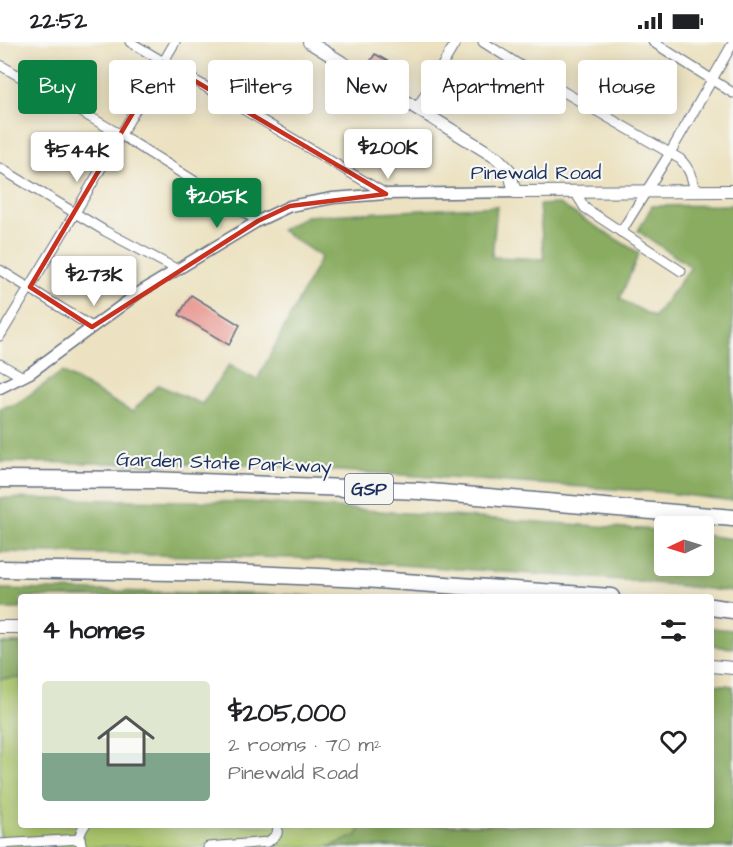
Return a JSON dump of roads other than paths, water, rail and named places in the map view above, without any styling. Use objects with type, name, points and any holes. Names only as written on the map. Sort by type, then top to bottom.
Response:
[{"type":"highway","name":"Garden State Parkway","points":[[0,479],[151,480],[419,491],[733,518]]},
{"type":"highway","points":[[0,569],[221,573],[364,579],[570,594]]},
{"type":"highway","points":[[714,607],[733,610]]},
{"type":"main road","points":[[309,42],[498,158],[509,170],[515,192]]},
{"type":"main road","name":"Pinewald Road","points":[[515,192],[733,191]]},
{"type":"main road","points":[[0,627],[18,627]]},
{"type":"main road","points":[[714,666],[733,668]]},
{"type":"street","points":[[130,42],[161,60]]},
{"type":"street","points":[[165,60],[175,42]]},
{"type":"street","points":[[417,108],[456,42]]},
{"type":"street","points":[[483,42],[686,164],[695,191]]},
{"type":"street","points":[[653,42],[733,93]]},
{"type":"street","points":[[621,232],[670,153],[733,43]]},
{"type":"street","points":[[0,65],[121,135],[258,221]]},
{"type":"street","points":[[196,81],[386,194]]},
{"type":"street","points":[[0,336],[133,114]]},
{"type":"street","points":[[0,168],[105,231],[178,270]]},
{"type":"street","name":"Pinewald Road","points":[[0,388],[24,377],[141,292],[258,221],[290,206],[333,198],[386,194],[515,192]]},
{"type":"street","points":[[575,192],[585,208],[681,271]]},
{"type":"street","points":[[0,270],[92,327]]},
{"type":"street","points":[[0,364],[24,377]]},
{"type":"street","points":[[0,844],[81,843],[83,828]]},
{"type":"street","points":[[208,847],[268,842],[273,839],[277,828]]}]
